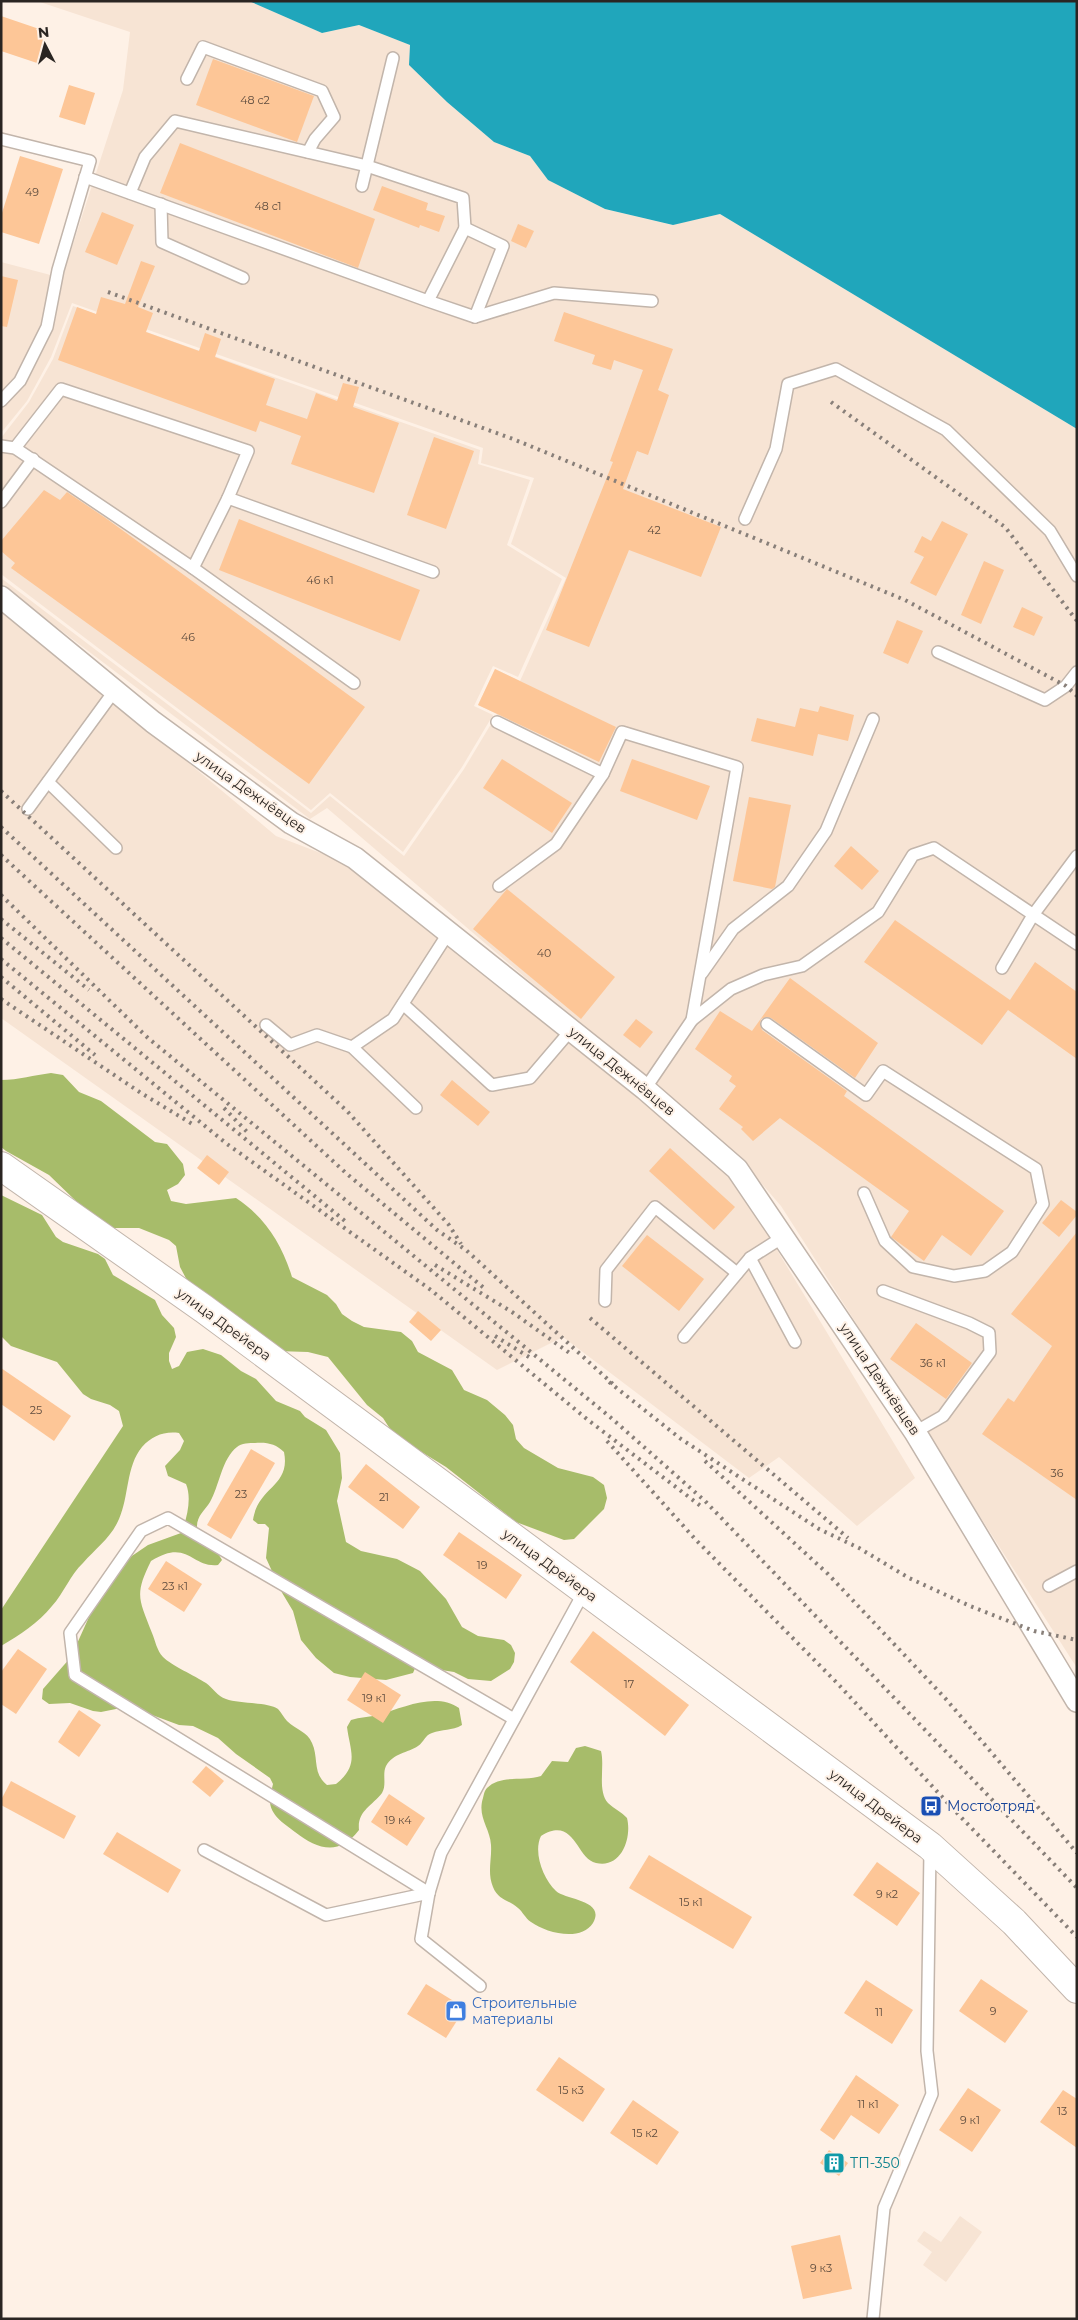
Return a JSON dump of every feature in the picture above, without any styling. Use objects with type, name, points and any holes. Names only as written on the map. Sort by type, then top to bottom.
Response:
[{"type":"main road","name":"улица Дрейера","points":[[1,1166],[204,1309],[930,1846],[1014,1922],[1077,1990]]},
{"type":"street","name":"улица Дежнёвцев","points":[[1,597],[153,722],[290,823],[356,858],[645,1089],[737,1170],[915,1432],[1077,1701]]},
{"type":"lane","points":[[187,79],[203,47],[322,92],[334,117],[315,139],[308,152]]},
{"type":"lane","points":[[362,186],[392,58]]},
{"type":"lane","points":[[130,193],[145,157],[175,121],[367,166],[463,198],[465,228],[428,301]]},
{"type":"lane","points":[[1,138],[90,161],[58,270],[47,327],[20,381],[1,401]]},
{"type":"lane","points":[[85,177],[476,317],[554,293],[652,301]]},
{"type":"lane","points":[[161,204],[162,242],[243,278]]},
{"type":"lane","points":[[465,228],[503,246],[476,317]]},
{"type":"lane","points":[[745,519],[776,449],[788,384],[836,369],[946,430],[1050,531],[1077,576]]},
{"type":"lane","points":[[15,448],[61,388],[248,451],[228,498],[192,568]]},
{"type":"lane","points":[[1,446],[15,448],[33,460],[192,568],[354,683]]},
{"type":"lane","points":[[1,502],[33,460]]},
{"type":"lane","points":[[228,498],[433,572]]},
{"type":"lane","points":[[938,652],[1045,700],[1066,686],[1077,672]]},
{"type":"lane","points":[[28,809],[115,690]]},
{"type":"lane","points":[[700,976],[733,929],[788,886],[826,831],[873,719]]},
{"type":"lane","points":[[497,722],[603,774]]},
{"type":"lane","points":[[499,886],[556,844],[603,774],[622,732],[737,767],[692,1020]]},
{"type":"lane","points":[[48,782],[116,848]]},
{"type":"lane","points":[[645,1089],[692,1020],[731,989],[763,975],[802,966],[878,912],[913,855],[934,848],[1077,944]]},
{"type":"lane","points":[[1002,968],[1033,915],[1077,856]]},
{"type":"lane","points":[[352,1047],[393,1019],[449,932]]},
{"type":"lane","points":[[403,1004],[492,1085],[530,1078],[571,1030]]},
{"type":"lane","points":[[767,1024],[866,1094],[883,1071],[1036,1169],[1043,1204],[1012,1252],[985,1271],[954,1276],[913,1266],[892,1248],[885,1241],[864,1193]]},
{"type":"lane","points":[[266,1025],[290,1045],[317,1035],[352,1047],[416,1108]]},
{"type":"lane","points":[[605,1301],[606,1270],[655,1206],[737,1273]]},
{"type":"lane","points":[[684,1337],[750,1258],[783,1237]]},
{"type":"lane","points":[[750,1258],[795,1342]]},
{"type":"lane","points":[[883,1291],[969,1323],[988,1333],[990,1352],[943,1416],[915,1432]]},
{"type":"lane","points":[[430,1893],[75,1675],[70,1633],[141,1531],[168,1518],[514,1720]]},
{"type":"lane","points":[[1049,1586],[1077,1571]]},
{"type":"lane","points":[[480,1986],[421,1939],[430,1893],[441,1853],[585,1590]]},
{"type":"lane","points":[[873,2319],[884,2208],[932,2094],[927,2051],[930,1846]]},
{"type":"lane","points":[[204,1850],[326,1915],[430,1893]]},
{"type":"shaded area","points":[[37,1],[249,1],[322,33],[359,25],[410,45],[409,65],[447,102],[494,142],[530,156],[548,180],[605,209],[672,225],[720,214],[1077,429],[1077,1668],[781,1206],[748,1168],[327,808],[310,819],[1,585],[1,578],[311,813],[330,796],[404,856],[464,769],[497,714],[478,705],[495,669],[520,681],[566,578],[511,544],[534,478],[481,463],[483,448],[72,303],[51,357],[27,401],[1,433],[1,262],[62,278],[123,90],[130,32]]},
{"type":"shaded area","points":[[73,306],[480,450],[478,464],[530,480],[507,545],[562,579],[518,677],[493,666],[474,706],[493,715],[462,767],[403,852],[330,793],[311,810],[1,574],[1,438],[29,402],[53,359]]},
{"type":"shaded area","points":[[1,606],[276,836],[352,865],[731,1174],[915,1478],[857,1526],[779,1457],[749,1478],[563,1337],[497,1370],[1,1018]]},
{"type":"shaded area","points":[[960,2216],[982,2232],[946,2282],[923,2265],[932,2252],[917,2241],[924,2231],[941,2242]]},
{"type":"green space","points":[[51,1073],[63,1075],[79,1092],[101,1101],[155,1142],[167,1144],[183,1164],[185,1175],[178,1184],[167,1190],[171,1201],[186,1204],[236,1198],[246,1205],[271,1232],[283,1253],[292,1277],[327,1295],[342,1314],[352,1321],[364,1327],[401,1332],[412,1341],[418,1352],[452,1370],[464,1390],[487,1400],[505,1415],[513,1425],[516,1439],[524,1448],[558,1468],[593,1477],[604,1485],[607,1498],[604,1509],[574,1539],[564,1540],[516,1522],[446,1467],[394,1435],[383,1418],[367,1405],[328,1357],[308,1352],[276,1351],[189,1284],[180,1267],[176,1246],[169,1240],[139,1228],[110,1228],[78,1203],[49,1175],[6,1151],[1,1147],[1,1080]]},
{"type":"green space","points":[[1,1195],[42,1215],[56,1237],[63,1242],[98,1254],[105,1259],[113,1275],[155,1300],[162,1315],[174,1328],[176,1337],[169,1353],[172,1369],[179,1366],[187,1352],[203,1349],[221,1355],[241,1371],[256,1379],[276,1401],[300,1411],[305,1417],[326,1430],[340,1453],[342,1478],[337,1501],[346,1542],[361,1551],[397,1559],[420,1571],[446,1599],[462,1627],[478,1636],[504,1640],[511,1645],[515,1653],[514,1662],[510,1669],[491,1681],[468,1679],[454,1672],[416,1666],[413,1673],[386,1680],[350,1677],[334,1673],[316,1658],[301,1640],[293,1611],[281,1591],[266,1558],[269,1528],[265,1524],[258,1524],[253,1520],[261,1500],[283,1473],[285,1464],[284,1452],[274,1445],[267,1443],[248,1443],[237,1447],[232,1452],[224,1465],[210,1502],[198,1519],[197,1526],[200,1535],[222,1560],[218,1565],[209,1565],[181,1553],[173,1552],[151,1561],[142,1582],[140,1590],[141,1604],[161,1655],[177,1667],[206,1683],[223,1698],[232,1701],[267,1705],[278,1709],[287,1721],[310,1739],[319,1775],[327,1785],[336,1784],[351,1764],[352,1757],[347,1727],[351,1720],[378,1715],[408,1705],[429,1701],[450,1703],[459,1708],[462,1725],[430,1734],[418,1746],[393,1758],[389,1762],[385,1769],[382,1793],[363,1813],[360,1818],[359,1830],[344,1844],[328,1848],[311,1843],[283,1823],[271,1808],[269,1798],[273,1784],[270,1778],[236,1754],[218,1738],[193,1726],[179,1725],[144,1712],[121,1708],[101,1712],[93,1711],[70,1703],[49,1704],[42,1699],[43,1689],[71,1657],[89,1617],[126,1560],[148,1545],[181,1533],[188,1509],[188,1490],[186,1484],[168,1476],[165,1466],[180,1450],[184,1441],[179,1433],[159,1435],[142,1447],[133,1463],[125,1501],[112,1532],[78,1568],[47,1612],[15,1638],[1,1646],[1,1610],[123,1426],[119,1411],[110,1405],[91,1399],[83,1394],[57,1362],[11,1346],[1,1336]]},
{"type":"green space","points":[[585,1746],[601,1751],[603,1792],[608,1803],[627,1818],[628,1834],[619,1856],[605,1864],[589,1860],[568,1834],[561,1831],[552,1831],[541,1836],[538,1850],[539,1857],[543,1873],[551,1886],[561,1894],[590,1905],[596,1915],[588,1929],[572,1934],[563,1934],[537,1926],[527,1919],[515,1905],[498,1895],[495,1891],[490,1876],[490,1839],[483,1817],[482,1805],[485,1790],[493,1784],[499,1781],[541,1776],[552,1761],[568,1762],[576,1748]]},
{"type":"water","points":[[249,1],[1077,1],[1077,429],[720,214],[673,225],[605,209],[548,180],[530,156],[494,142],[447,102],[409,65],[410,45],[359,25],[322,33]]},
{"type":"building","points":[[1,16],[48,32],[37,63],[1,51]]},
{"type":"building","points":[[213,59],[314,96],[297,142],[196,105]]},
{"type":"building","points":[[69,85],[95,93],[85,125],[59,117]]},
{"type":"building","points":[[180,143],[375,219],[358,268],[160,193]]},
{"type":"building","points":[[20,156],[63,169],[39,244],[1,232],[1,216]]},
{"type":"building","points":[[382,186],[428,203],[426,210],[445,216],[439,232],[420,225],[419,228],[373,210]]},
{"type":"building","points":[[102,212],[134,225],[117,265],[85,252]]},
{"type":"building","points":[[518,224],[534,231],[526,248],[511,241]]},
{"type":"building","points":[[141,261],[155,266],[138,307],[153,313],[146,332],[199,351],[205,333],[221,339],[215,357],[275,379],[266,405],[307,419],[316,393],[337,401],[343,383],[359,387],[353,407],[399,423],[374,493],[291,464],[301,436],[260,421],[256,432],[58,360],[77,307],[96,314],[101,297],[125,304]]},
{"type":"building","points":[[1,276],[18,280],[7,327],[1,326]]},
{"type":"building","points":[[564,312],[673,349],[658,390],[669,395],[648,455],[637,451],[623,489],[721,527],[701,577],[629,550],[589,647],[546,630],[613,462],[610,461],[643,370],[614,360],[611,370],[592,364],[595,355],[554,341]]},
{"type":"building","points":[[434,437],[474,451],[446,529],[407,515]]},
{"type":"building","points":[[44,490],[60,500],[67,492],[107,519],[365,707],[309,784],[11,568],[15,563],[1,551],[1,541]]},
{"type":"building","points":[[239,519],[420,590],[400,641],[219,570]]},
{"type":"building","points":[[942,521],[968,534],[936,596],[910,583],[924,557],[914,552],[922,536],[931,541]]},
{"type":"building","points":[[984,561],[1004,570],[981,624],[961,615]]},
{"type":"building","points":[[1022,607],[1043,617],[1034,636],[1013,627]]},
{"type":"building","points":[[897,620],[923,631],[908,664],[883,653]]},
{"type":"building","points":[[495,669],[616,727],[599,762],[478,705]]},
{"type":"building","points":[[820,706],[854,715],[848,741],[818,734],[813,756],[751,741],[757,718],[795,727],[800,708],[818,712]]},
{"type":"building","points":[[502,759],[572,803],[552,833],[483,788]]},
{"type":"building","points":[[632,759],[710,786],[697,820],[620,791]]},
{"type":"building","points":[[749,797],[791,805],[775,887],[772,889],[733,881]]},
{"type":"building","points":[[851,846],[879,871],[862,890],[834,866]]},
{"type":"building","points":[[507,889],[615,977],[581,1019],[473,929]]},
{"type":"building","points":[[895,920],[1010,1000],[1035,962],[1077,992],[1077,1059],[1008,1010],[982,1045],[864,962]]},
{"type":"building","points":[[790,978],[878,1043],[855,1078],[771,1018],[761,1019],[762,1030],[847,1091],[844,1096],[1004,1211],[971,1256],[942,1235],[924,1261],[891,1237],[909,1211],[780,1118],[753,1141],[741,1129],[743,1127],[719,1109],[736,1086],[729,1081],[732,1076],[695,1049],[720,1011],[752,1031]]},
{"type":"building","points":[[636,1019],[653,1032],[640,1048],[623,1035]]},
{"type":"building","points":[[452,1080],[490,1112],[478,1126],[440,1095]]},
{"type":"building","points":[[670,1148],[735,1207],[714,1230],[649,1171]]},
{"type":"building","points":[[207,1155],[229,1172],[219,1185],[197,1168]]},
{"type":"building","points":[[1061,1200],[1077,1212],[1077,1215],[1059,1237],[1042,1223]]},
{"type":"building","points":[[1077,1232],[1077,1500],[982,1434],[1008,1398],[1014,1402],[1052,1346],[1011,1314]]},
{"type":"building","points":[[647,1235],[704,1279],[679,1311],[622,1266]]},
{"type":"building","points":[[418,1311],[441,1330],[431,1341],[409,1322]]},
{"type":"building","points":[[916,1323],[972,1363],[946,1399],[890,1359]]},
{"type":"building","points":[[1,1368],[71,1416],[54,1441],[1,1404]]},
{"type":"building","points":[[251,1449],[275,1463],[231,1539],[207,1525]]},
{"type":"building","points":[[366,1464],[420,1507],[403,1529],[348,1487]]},
{"type":"building","points":[[459,1532],[522,1575],[506,1599],[443,1555]]},
{"type":"building","points":[[166,1561],[202,1584],[184,1612],[148,1589]]},
{"type":"building","points":[[593,1631],[689,1705],[665,1736],[570,1662]]},
{"type":"building","points":[[18,1649],[47,1669],[16,1714],[1,1704],[1,1672]]},
{"type":"building","points":[[365,1672],[401,1695],[383,1723],[347,1700]]},
{"type":"building","points":[[79,1710],[101,1725],[79,1757],[58,1742]]},
{"type":"building","points":[[206,1766],[224,1781],[210,1797],[192,1782]]},
{"type":"building","points":[[11,1781],[76,1816],[64,1839],[1,1805],[1,1800]]},
{"type":"building","points":[[389,1794],[425,1818],[407,1846],[371,1822]]},
{"type":"building","points":[[117,1832],[181,1870],[168,1893],[103,1854]]},
{"type":"building","points":[[649,1855],[752,1917],[733,1949],[629,1888]]},
{"type":"building","points":[[877,1862],[920,1893],[897,1926],[853,1895]]},
{"type":"building","points":[[981,1979],[1028,2011],[1005,2043],[959,2011]]},
{"type":"building","points":[[866,1980],[913,2010],[892,2044],[844,2013]]},
{"type":"building","points":[[426,1984],[465,2008],[446,2038],[407,2014]]},
{"type":"building","points":[[559,2057],[605,2089],[583,2122],[536,2090]]},
{"type":"building","points":[[856,2075],[899,2105],[879,2134],[851,2115],[834,2140],[820,2130]]},
{"type":"building","points":[[968,2088],[1001,2110],[972,2152],[939,2130]]},
{"type":"building","points":[[1063,2090],[1077,2099],[1077,2148],[1040,2122]]},
{"type":"building","points":[[633,2100],[679,2132],[657,2165],[610,2133]]},
{"type":"building","name":"ТП-350","points":[[829,2150],[848,2163],[839,2176],[820,2163]]},
{"type":"building","points":[[840,2235],[852,2289],[803,2299],[791,2246]]},
{"type":"railway","points":[[108,292],[513,439],[905,600],[1066,686],[1077,696]]},
{"type":"railway","points":[[831,402],[1005,527],[1077,621]]},
{"type":"railway","points":[[1,791],[347,1111],[449,1225],[461,1244]]},
{"type":"railway","points":[[1,827],[437,1230],[466,1250],[614,1385]]},
{"type":"railway","points":[[1,855],[347,1174],[484,1288]]},
{"type":"railway","points":[[1,895],[148,1038],[610,1417],[705,1501],[1077,1888]]},
{"type":"railway","points":[[1,919],[89,990]]},
{"type":"railway","points":[[1,938],[345,1221]]},
{"type":"railway","points":[[1,959],[227,1144],[431,1290],[588,1420],[702,1507]]},
{"type":"railway","points":[[1,977],[95,1055]]},
{"type":"railway","points":[[1,999],[141,1093],[194,1125]]},
{"type":"railway","points":[[224,1108],[250,1135]]},
{"type":"railway","points":[[435,1265],[512,1312],[571,1354]]},
{"type":"railway","points":[[590,1318],[848,1538]]},
{"type":"railway","points":[[495,1336],[529,1357]]},
{"type":"railway","points":[[609,1382],[681,1439],[819,1529],[859,1548],[909,1578],[970,1606],[1034,1631],[1077,1640]]},
{"type":"railway","points":[[607,1441],[696,1540],[839,1685],[955,1811],[1077,1937]]},
{"type":"railway","points":[[705,1461],[828,1574],[945,1698],[1077,1853]]},
{"type":"place","name":"Мостоотряд","points":[[931,1806]]},
{"type":"place","name":"Строительные материалы","points":[[456,2011]]},
{"type":"place","name":"ТП-350","points":[[834,2163]]}]
